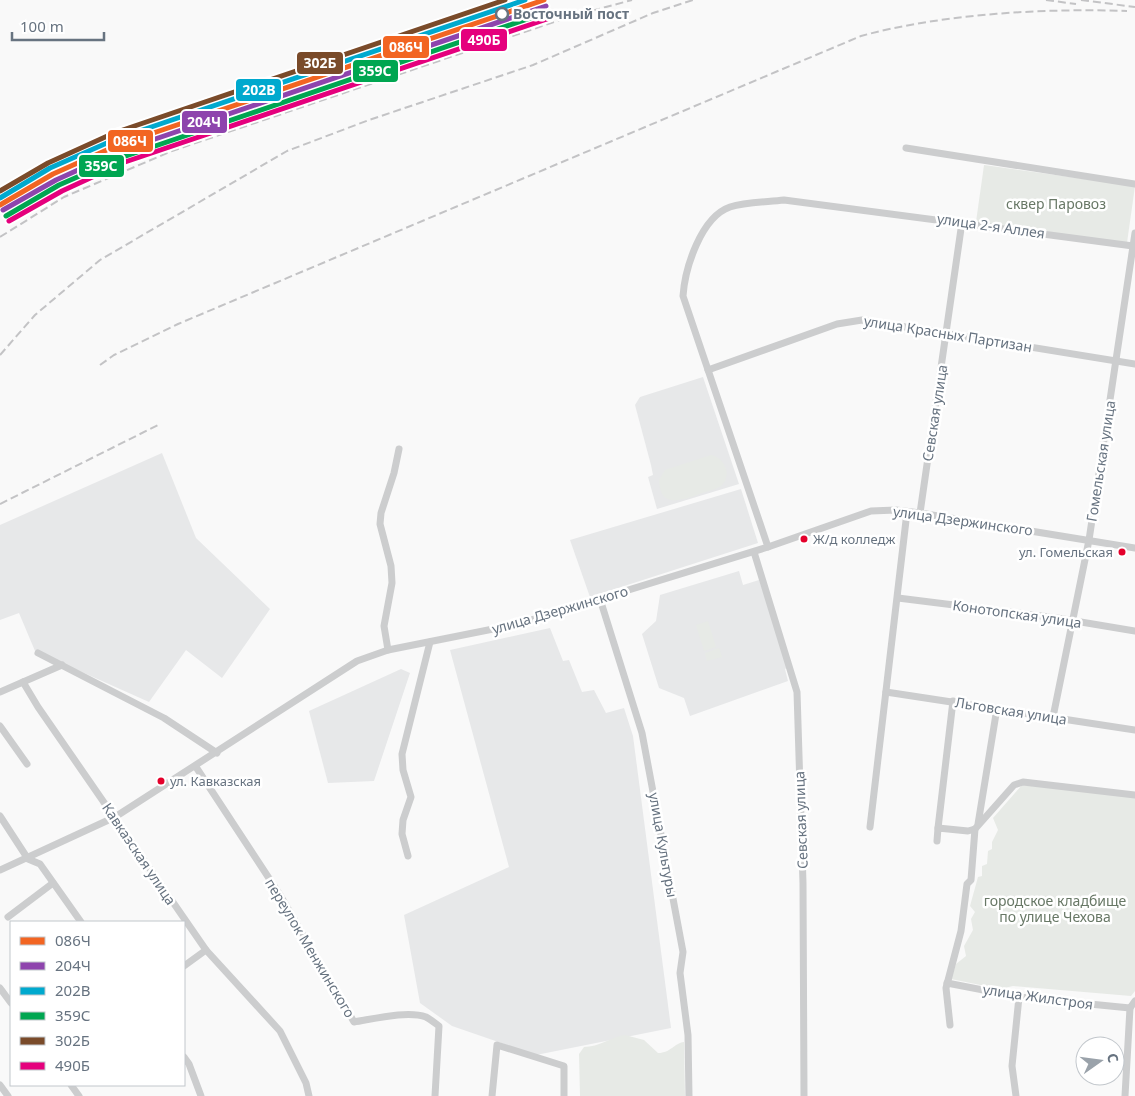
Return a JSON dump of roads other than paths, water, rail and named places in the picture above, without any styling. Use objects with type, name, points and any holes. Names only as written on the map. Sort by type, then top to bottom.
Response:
[{"type":"street","points":[[906,148],[1135,184]]},
{"type":"street","name":"улица 2-я Аллея","points":[[768,548],[683,296],[684,280],[696,248],[710,221],[718,212],[731,207],[784,200],[850,207],[1133,246]]},
{"type":"street","name":"Севская улица","points":[[920,514],[962,222]]},
{"type":"street","name":"Гомельская улица","points":[[1053,717],[1089,540],[1135,233]]},
{"type":"street","name":"улица Красных Партизан","points":[[708,370],[851,320],[873,321],[1135,364]]},
{"type":"street","points":[[388,650],[384,626],[392,583],[391,566],[380,524],[381,513],[394,473],[398,449]]},
{"type":"street","name":"улица Дзержинского","points":[[0,870],[28,859],[115,817],[196,767],[358,661],[388,650],[518,624],[768,548],[872,511],[907,512],[1135,548]]},
{"type":"street","points":[[870,827],[907,512]]},
{"type":"street","name":"Севская улица","points":[[754,552],[797,692],[803,883],[804,1096]]},
{"type":"street","name":"Конотопская улица","points":[[898,598],[1135,631]]},
{"type":"street","name":"улица Культуры","points":[[600,599],[642,733],[683,952],[680,973],[688,1035],[689,1096]]},
{"type":"street","points":[[408,856],[402,834],[403,820],[411,797],[403,770],[402,754],[430,642]]},
{"type":"street","points":[[38,653],[164,718],[217,753]]},
{"type":"street","points":[[0,692],[62,665]]},
{"type":"street","name":"Кавказская улица","points":[[24,682],[38,707],[206,950],[280,1031],[306,1083],[309,1096]]},
{"type":"street","name":"Льговская улица","points":[[886,692],[1135,730]]},
{"type":"street","points":[[937,841],[953,701]]},
{"type":"street","points":[[950,1025],[947,983],[961,931],[967,884],[971,880],[976,827],[997,708]]},
{"type":"street","points":[[0,726],[26,764]]},
{"type":"street","name":"переулок Менжинского","points":[[196,767],[280,895],[354,1022],[388,1016],[419,1015],[428,1017],[439,1026],[435,1096]]},
{"type":"street","points":[[938,828],[968,831],[976,827],[1014,786],[1023,782],[1135,794]]},
{"type":"street","points":[[0,816],[28,859],[40,864],[80,921]]},
{"type":"street","points":[[8,917],[53,883]]},
{"type":"street","points":[[185,965],[206,950]]},
{"type":"street","name":"улица Жилстроя","points":[[947,983],[1018,998],[1130,1008]]},
{"type":"street","points":[[0,988],[10,1002]]},
{"type":"street","points":[[1016,1096],[1012,1066],[1018,998]]},
{"type":"street","points":[[1125,1096],[1130,1008],[1135,1001]]},
{"type":"street","points":[[492,1096],[497,1045],[564,1066],[564,1096]]},
{"type":"street","points":[[185,1059],[189,1064],[201,1096]]},
{"type":"street","points":[[0,1086],[8,1096]]},
{"type":"railway","points":[[0,237],[64,197],[172,151],[569,17],[632,0]]},
{"type":"railway","points":[[0,355],[35,315],[100,260],[287,151],[369,120],[533,65],[653,13],[693,0]]},
{"type":"railway","points":[[1046,0],[1076,4]]},
{"type":"railway","points":[[1081,0],[1135,7]]},
{"type":"railway","points":[[100,365],[114,355],[178,324],[861,36],[925,22],[993,14],[1095,10],[1127,11]]},
{"type":"railway","points":[[0,504],[160,424]]},
{"type":"place","name":"Восточный пост","points":[[502,14]]},
{"type":"place","name":"Ж/д колледж","points":[[804,539]]},
{"type":"place","name":"ул. Гомельская","points":[[1122,552]]},
{"type":"place","name":"ул. Кавказская","points":[[161,781]]},
{"type":"park label","name":"сквер Паровоз","points":[[1056,204]]},
{"type":"park label","name":"городское кладбище по улице Чехова","points":[[1055,910]]}]
